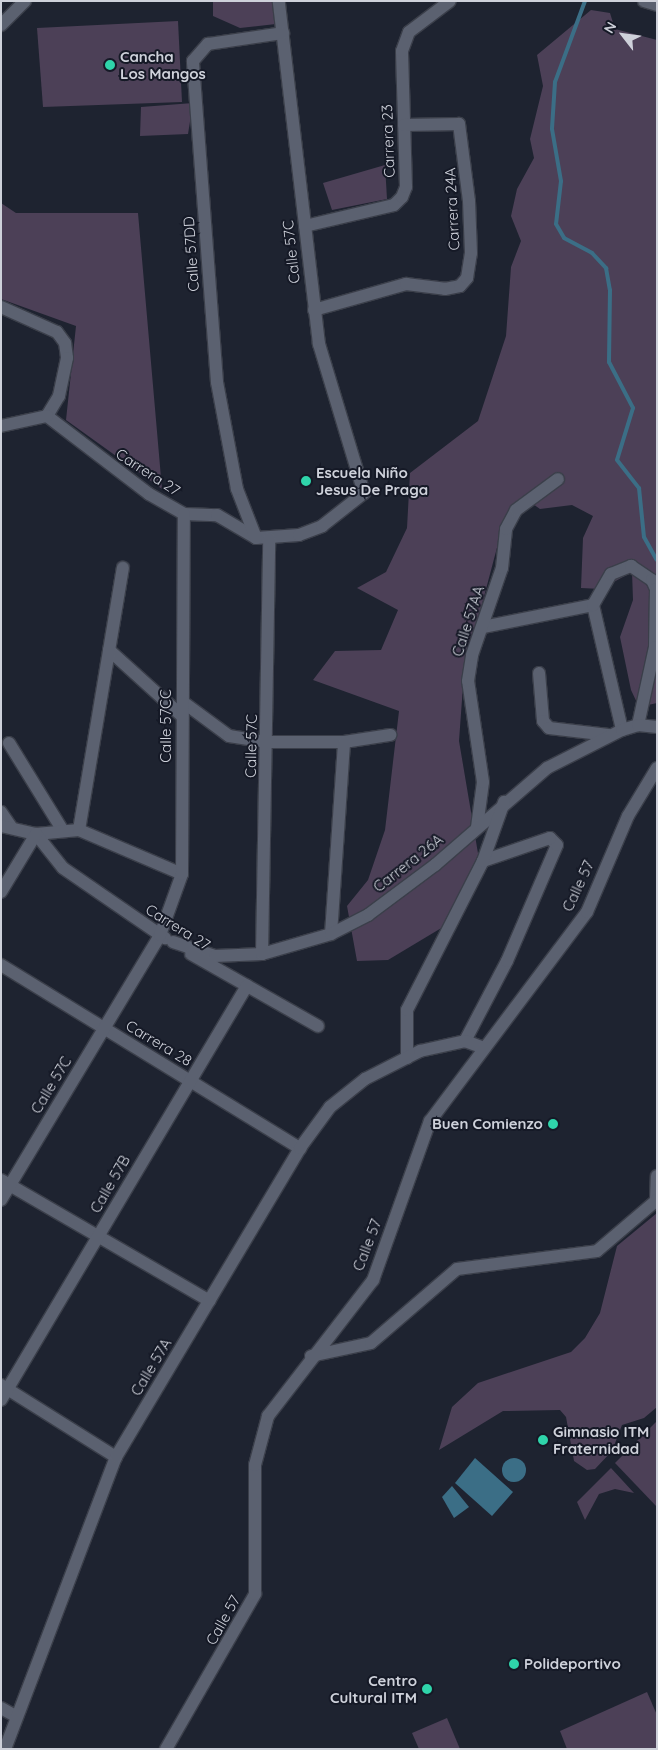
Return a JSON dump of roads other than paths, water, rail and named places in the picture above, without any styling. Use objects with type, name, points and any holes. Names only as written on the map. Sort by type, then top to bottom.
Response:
[{"type":"street","points":[[1,25],[25,1]]},
{"type":"street","name":"Calle 57C","points":[[262,954],[268,742],[263,538],[299,535],[322,526],[364,494],[319,344],[279,1]]},
{"type":"street","name":"Carrera 23","points":[[304,226],[394,205],[402,197],[404,125],[402,51],[409,32],[450,1]]},
{"type":"street","points":[[644,1],[657,5]]},
{"type":"street","name":"Calle 57DD","points":[[263,538],[236,488],[217,382],[193,61],[208,44],[283,33]]},
{"type":"street","name":"Carrera 24A","points":[[314,310],[406,284],[445,289],[460,286],[466,278],[471,253],[469,201],[459,124],[404,125]]},
{"type":"street","points":[[1,307],[57,332],[65,343],[67,358],[59,396],[47,416],[1,426]]},
{"type":"street","name":"Carrera 27","points":[[47,416],[108,466],[184,514],[217,515],[263,538]]},
{"type":"street","name":"Calle 57AA","points":[[477,827],[482,782],[468,681],[472,655],[502,568],[506,529],[516,510],[558,480]]},
{"type":"street","name":"Calle 57CC","points":[[160,935],[182,874],[184,514]]},
{"type":"street","points":[[539,674],[543,721],[549,728],[616,733],[593,605],[611,574],[631,566],[652,580],[656,589],[655,647],[638,725]]},
{"type":"street","points":[[79,830],[123,568]]},
{"type":"street","points":[[483,627],[593,605]]},
{"type":"street","points":[[109,650],[182,716]]},
{"type":"street","points":[[183,702],[219,732],[268,742],[344,742],[390,736]]},
{"type":"street","name":"Carrera 26A","points":[[173,942],[215,956],[262,954],[331,934],[368,915],[547,768],[616,733],[638,725],[657,727]]},
{"type":"street","points":[[331,934],[344,742]]},
{"type":"street","points":[[9,743],[62,829]]},
{"type":"street","name":"Calle 57","points":[[166,1749],[255,1594],[255,1464],[268,1416],[311,1356],[373,1280],[430,1122],[587,912],[628,816],[657,768]]},
{"type":"street","points":[[407,1058],[407,1010],[483,861],[504,802]]},
{"type":"street","points":[[1,812],[6,827],[36,834],[62,829],[79,830],[182,874]]},
{"type":"street","points":[[1,892],[36,834]]},
{"type":"street","name":"Carrera 27","points":[[36,834],[63,868],[160,935],[318,1026]]},
{"type":"street","points":[[483,861],[555,839],[557,846],[534,900],[465,1041],[484,1048]]},
{"type":"street","name":"Calle 57C","points":[[1,1200],[6,1182],[104,1028],[160,935]]},
{"type":"street","name":"Carrera 28","points":[[1,965],[300,1148]]},
{"type":"street","name":"Calle 57B","points":[[3,1391],[247,985]]},
{"type":"street","name":"Calle 57A","points":[[5,1749],[116,1457],[300,1148],[346,1090],[407,1058],[465,1041]]},
{"type":"street","points":[[311,1356],[371,1343],[457,1269],[597,1251],[657,1200],[657,1176]]},
{"type":"street","points":[[6,1182],[210,1302]]},
{"type":"street","points":[[3,1391],[116,1457]]},
{"type":"street","points":[[1,1708],[16,1717]]},
{"type":"water","points":[[475,1458],[513,1492],[492,1516],[455,1483]]},
{"type":"water","points":[[509,1458],[519,1458],[526,1465],[526,1475],[519,1482],[509,1482],[502,1475],[502,1465]]},
{"type":"water","points":[[452,1486],[469,1507],[454,1518],[442,1497]]},
{"type":"waterway","points":[[585,1],[555,82],[552,129],[561,181],[556,224],[564,238],[592,253],[606,268],[610,290],[609,362],[633,408],[617,460],[639,488],[644,537],[657,560]]},
{"type":"place","name":"Cancha Los Mangos","points":[[110,65]]},
{"type":"place","name":"Escuela Niño Jesus De Praga","points":[[306,481]]},
{"type":"place","name":"Buen Comienzo","points":[[553,1124]]},
{"type":"place","name":"Gimnasio ITM Fraternidad","points":[[543,1440]]},
{"type":"place","name":"Polideportivo","points":[[514,1664]]},
{"type":"place","name":"Centro Cultural ITM","points":[[427,1689]]}]
